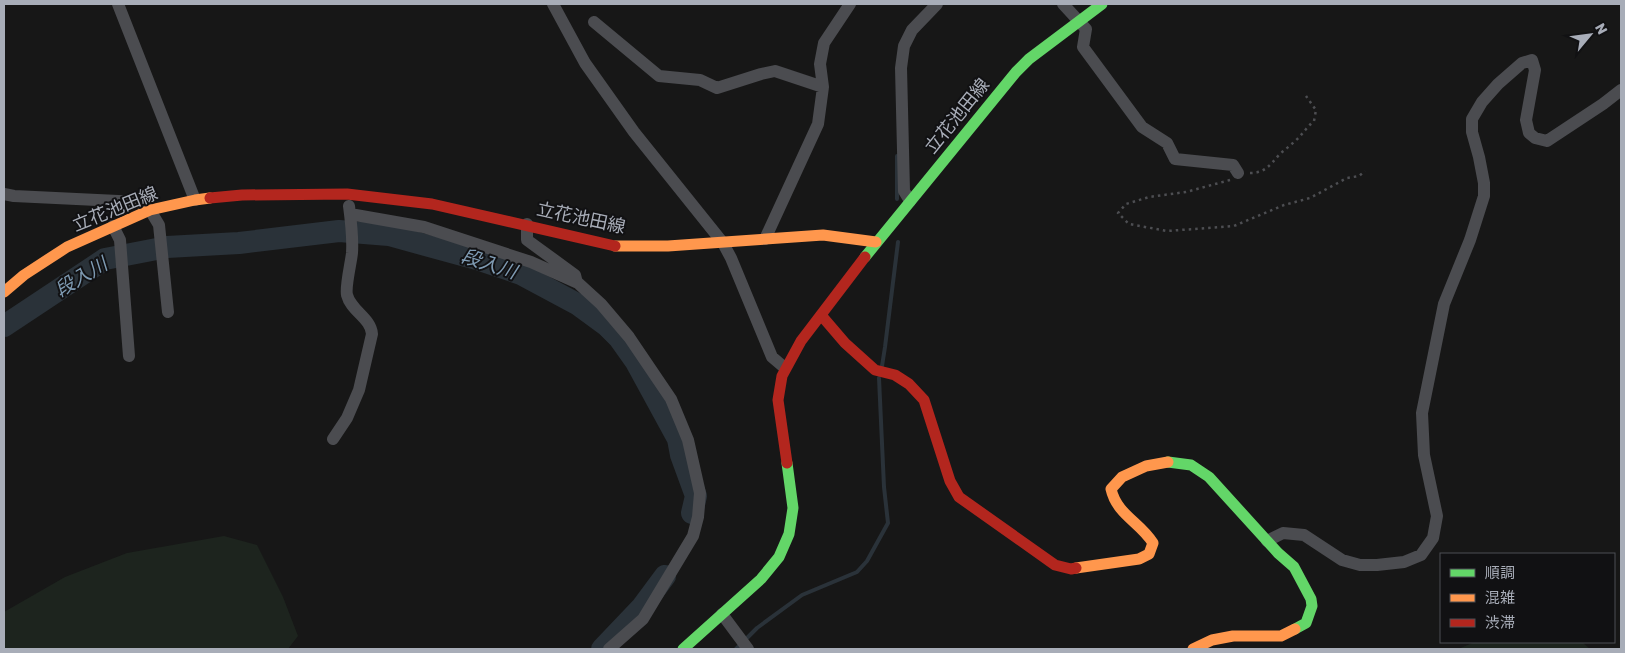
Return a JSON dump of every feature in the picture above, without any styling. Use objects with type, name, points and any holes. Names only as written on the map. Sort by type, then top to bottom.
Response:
[{"type":"street","points":[[118,4],[195,200]]},
{"type":"street","points":[[553,4],[585,63],[628,124],[723,243],[732,258],[772,357],[785,368]]},
{"type":"street","points":[[764,239],[818,124],[822,87],[820,64],[824,44],[850,4]]},
{"type":"street","points":[[910,201],[904,191],[901,68],[904,46],[912,30],[937,4]]},
{"type":"street","points":[[1063,4],[1086,29],[1083,47],[1142,127],[1167,144],[1175,159],[1233,164],[1238,173]]},
{"type":"street","name":"立花池田線","points":[[4,292],[24,275],[68,247],[150,210],[195,200],[242,195],[347,194],[432,204],[527,224],[616,246],[668,246],[823,235],[876,242],[1016,72],[1029,59],[1102,4]]},
{"type":"street","points":[[594,22],[659,76],[700,80],[717,88],[761,74],[775,72],[822,87]]},
{"type":"street","points":[[1267,540],[1283,533],[1304,535],[1342,560],[1360,565],[1404,562],[1421,555],[1433,538],[1437,516],[1424,455],[1422,413],[1444,304],[1470,240],[1484,196],[1479,157],[1472,132],[1472,119],[1482,102],[1498,84],[1522,63],[1532,60],[1535,70],[1526,120],[1529,133],[1536,138],[1547,140],[1603,104],[1621,90]]},
{"type":"street","points":[[4,194],[139,202],[150,210],[159,225],[168,312]]},
{"type":"street","points":[[333,439],[347,418],[359,390],[372,334],[372,329],[365,319],[356,312],[347,295],[352,252],[347,194]]},
{"type":"street","points":[[350,214],[424,227],[531,262],[578,284],[601,304],[629,337],[671,399],[688,440],[700,493],[698,517],[693,536],[643,619],[609,649]]},
{"type":"street","points":[[527,224],[527,240],[576,275],[578,284]]},
{"type":"street","points":[[113,226],[120,240],[129,356]]},
{"type":"street","points":[[683,649],[761,579],[779,557],[789,534],[793,508],[778,400],[785,368],[801,341],[876,242]]},
{"type":"street","points":[[822,315],[845,343],[875,370],[895,376],[909,384],[924,400],[950,481],[958,498],[1055,565],[1071,569],[1139,559],[1149,554],[1152,543],[1146,532],[1118,509],[1112,498],[1111,489],[1122,476],[1146,466],[1168,462],[1191,465],[1209,477],[1294,567],[1311,599],[1312,606],[1306,623],[1281,636],[1234,636],[1212,640],[1193,649]]},
{"type":"street","points":[[722,614],[748,649]]},
{"type":"path","points":[[1306,96],[1316,110],[1314,121],[1297,140],[1280,154],[1271,166],[1258,173],[1238,173],[1229,180],[1186,192],[1149,196],[1126,204],[1118,213],[1129,224],[1168,231],[1234,226],[1284,205],[1310,198],[1347,178],[1359,176],[1365,171]]},
{"type":"shaded area","points":[[224,536],[257,545],[283,597],[298,636],[288,649],[4,649],[4,612],[65,577],[127,553]]},
{"type":"shaded area","points":[[1473,643],[1583,643],[1590,649],[1458,649]]},
{"type":"waterway","points":[[897,156],[897,199]]},
{"type":"waterway","name":"段入川","points":[[4,326],[105,259],[167,247],[239,243],[339,231],[389,235],[480,260],[521,274],[577,304],[607,326],[619,338],[636,362],[678,439],[681,455],[696,496],[692,513]]},
{"type":"waterway","points":[[882,366],[898,242]]},
{"type":"waterway","points":[[736,649],[757,628],[802,595],[857,572],[867,561],[888,523],[884,487],[879,378]]},
{"type":"waterway","name":"段入川","points":[[602,649],[642,607],[665,576]]},
{"type":"traffic: fast","points":[[865,257],[1016,72],[1029,59],[1102,4]]},
{"type":"traffic: fast","points":[[1168,462],[1191,465],[1209,477],[1278,553],[1294,567],[1311,599],[1312,606],[1306,623],[1295,629]]},
{"type":"traffic: fast","points":[[683,649],[761,579],[779,557],[789,534],[793,508],[787,463]]},
{"type":"traffic: slow","points":[[4,292],[24,275],[67,247],[150,210],[210,198]]},
{"type":"traffic: slow","points":[[615,246],[668,246],[823,235],[876,242]]},
{"type":"traffic: slow","points":[[1076,568],[1139,559],[1149,554],[1153,543],[1142,529],[1123,512],[1114,498],[1111,489],[1122,477],[1146,466],[1168,462]]},
{"type":"traffic: slow","points":[[1193,649],[1212,640],[1233,636],[1281,636],[1295,629]]},
{"type":"traffic: jam","points":[[210,198],[242,195],[347,194],[432,204],[615,246]]},
{"type":"traffic: jam","points":[[787,463],[778,400],[782,376],[801,341],[865,257]]},
{"type":"traffic: jam","points":[[821,315],[845,343],[875,370],[895,375],[909,384],[924,400],[950,481],[959,497],[1055,565],[1071,569],[1076,568]]}]
